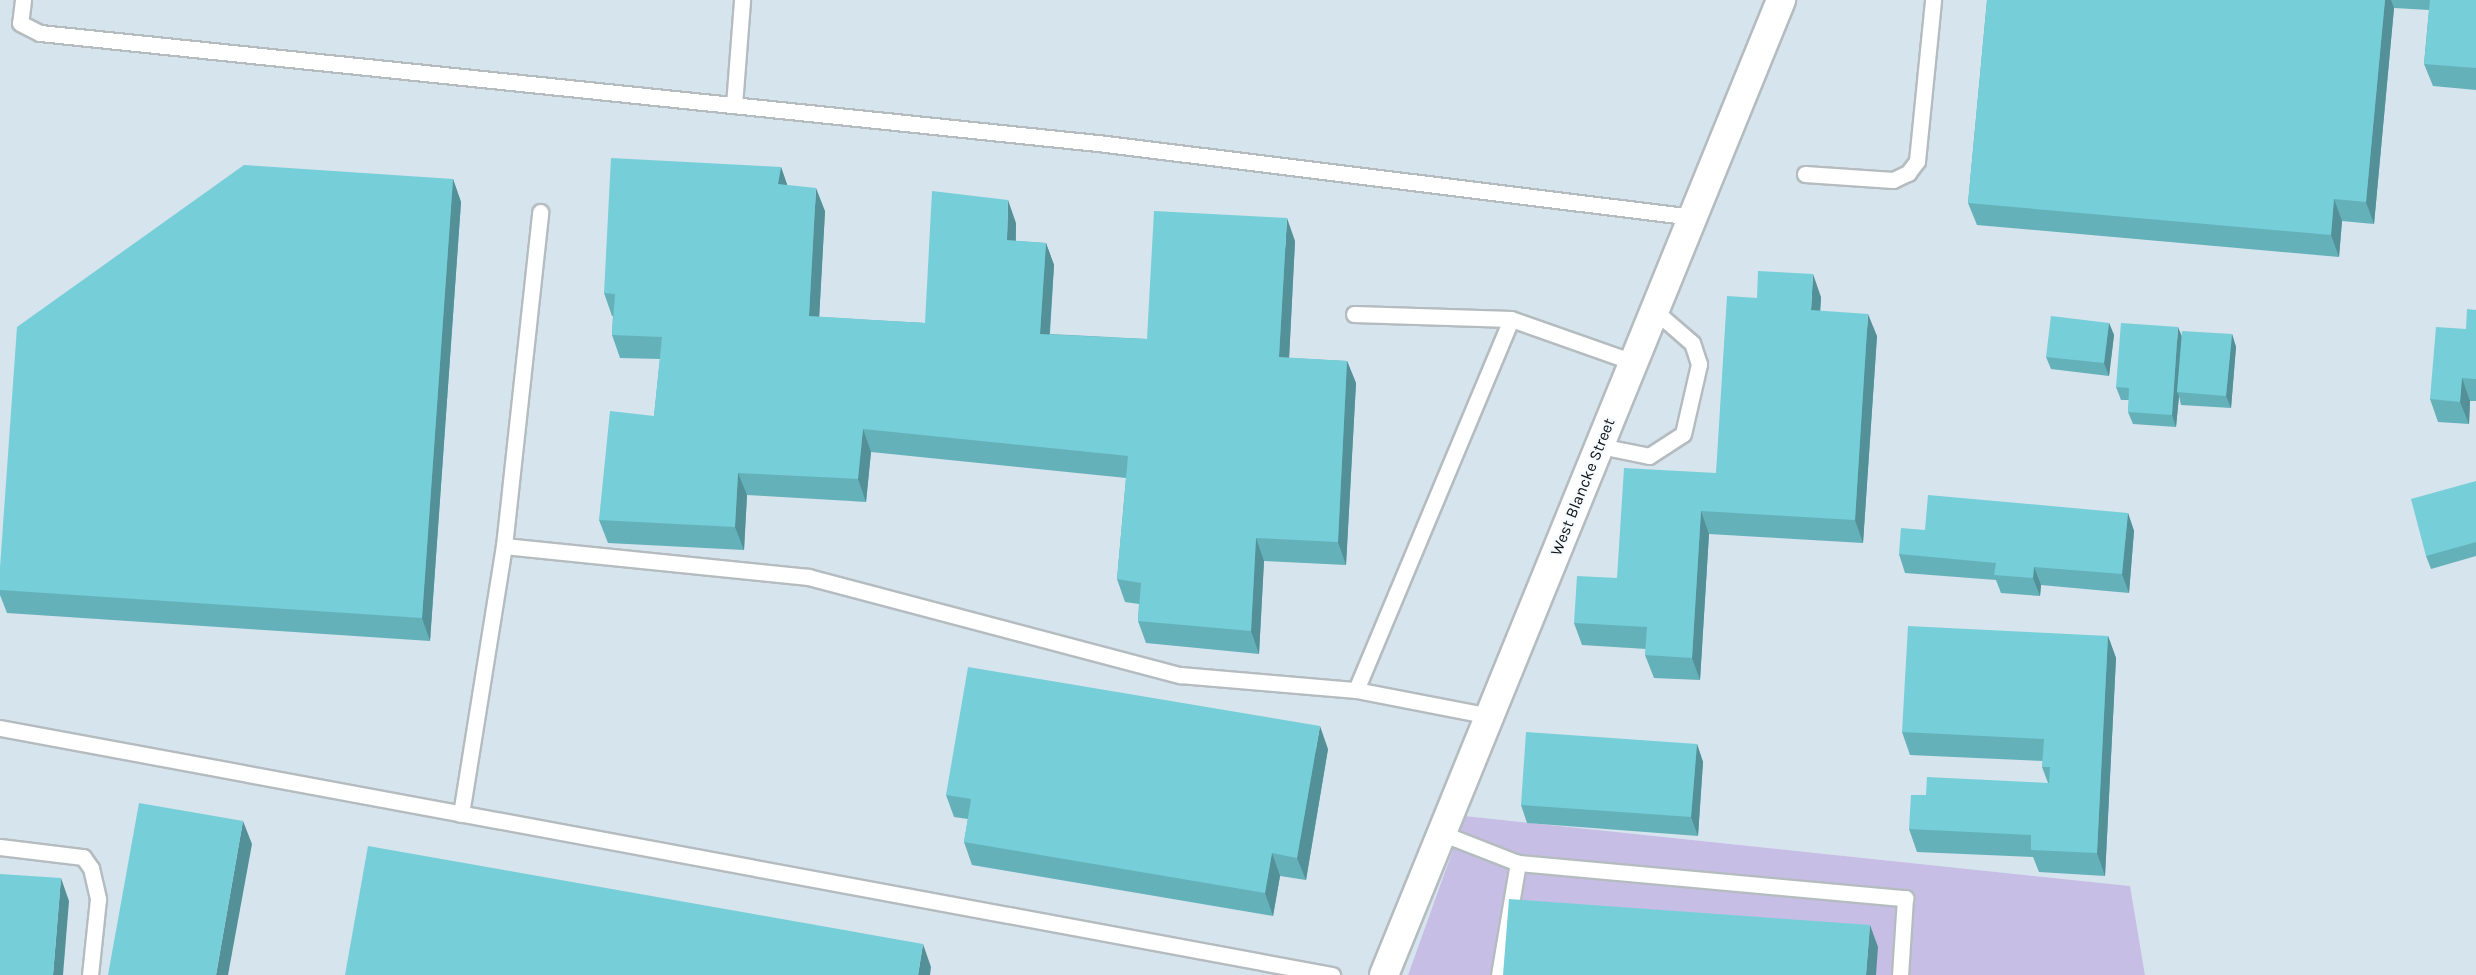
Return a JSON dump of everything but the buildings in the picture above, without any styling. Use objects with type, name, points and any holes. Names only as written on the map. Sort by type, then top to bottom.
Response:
[{"type":"street","name":"West Blancke Street","points":[[1384,975],[1781,0]]},
{"type":"lane","points":[[23,0],[20,23],[40,33],[1098,143],[1693,217]]},
{"type":"lane","points":[[734,105],[742,0]]},
{"type":"lane","points":[[1805,174],[1893,180],[1908,172],[1917,161],[1933,0]]},
{"type":"lane","points":[[461,814],[504,546],[540,212]]},
{"type":"lane","points":[[1600,446],[1649,456],[1683,434],[1699,364],[1692,343],[1655,311]]},
{"type":"lane","points":[[1354,314],[1511,319],[1633,362]]},
{"type":"lane","points":[[1356,690],[1511,319]]},
{"type":"lane","points":[[504,546],[808,577],[1180,675],[1356,690],[1490,716]]},
{"type":"lane","points":[[0,728],[1332,975]]},
{"type":"lane","points":[[1442,833],[1518,863],[1905,898],[1900,975]]},
{"type":"lane","points":[[0,847],[83,857],[91,868],[98,899],[90,975]]},
{"type":"lane","points":[[1499,975],[1518,863]]},
{"type":"shaded area","points":[[0,0],[2476,0],[2476,975],[2145,975],[2129,886],[1465,816],[1408,975],[0,975]]},
{"type":"shaded area","points":[[1465,816],[2130,886],[2145,975],[1408,975]]}]
